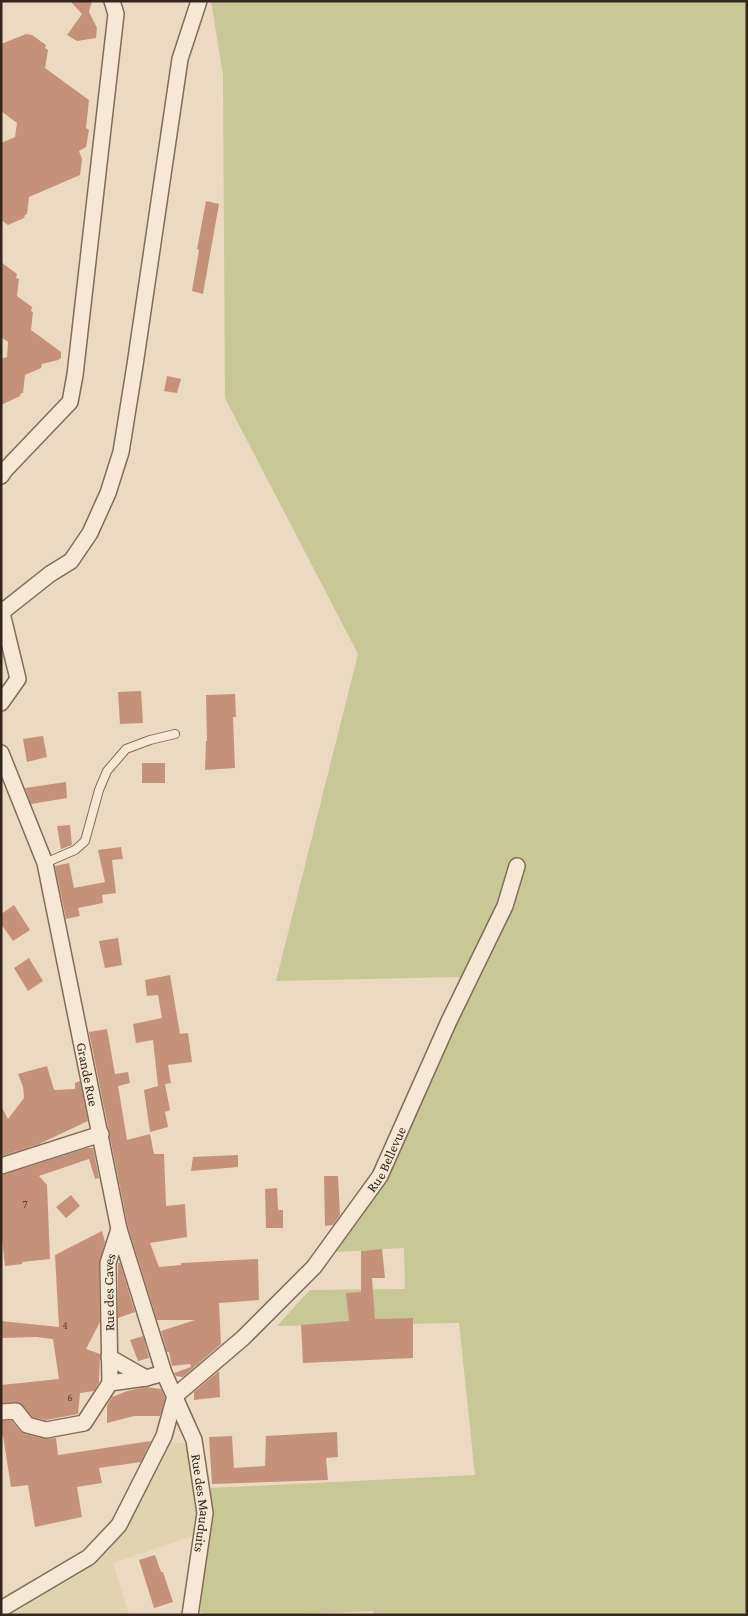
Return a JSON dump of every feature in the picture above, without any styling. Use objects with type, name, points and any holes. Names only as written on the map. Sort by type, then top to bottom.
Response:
[{"type":"street","points":[[1,476],[70,402],[75,375],[116,14],[112,1]]},
{"type":"street","points":[[1,703],[18,679],[2,610],[50,574],[71,561],[90,533],[108,493],[121,452],[180,58],[198,1]]},
{"type":"street","name":"Grande Rue","points":[[1,753],[45,863],[119,1229],[164,1373],[174,1396]]},
{"type":"street","name":"Rue Bellevue","points":[[174,1396],[243,1338],[314,1267],[380,1176],[449,1022],[505,906],[517,866]]},
{"type":"street","points":[[1,1166],[101,1134]]},
{"type":"street","name":"Rue des Caves","points":[[110,1383],[108,1263],[119,1229]]},
{"type":"street","points":[[109,1357],[146,1378]]},
{"type":"street","points":[[1,1412],[16,1410],[27,1425],[46,1430],[84,1423],[110,1383],[146,1378],[164,1373]]},
{"type":"street","points":[[1,1609],[89,1557],[119,1525],[164,1436],[174,1396]]},
{"type":"street","name":"Rue des Mauduits","points":[[174,1396],[194,1440],[205,1513],[190,1615]]},
{"type":"lane","points":[[45,863],[75,850],[85,841],[99,790],[107,771],[126,749],[174,734]]},
{"type":"shaded area","points":[[168,1442],[192,1444],[199,1483],[199,1534],[113,1563],[129,1615],[1,1615],[1,1597],[79,1554],[106,1530],[140,1472]]},
{"type":"green space","points":[[211,1],[747,1],[747,1615],[374,1615],[373,1611],[278,1615],[207,1615],[200,1612],[211,1488],[475,1475],[459,1323],[277,1326],[310,1290],[405,1289],[404,1248],[338,1252],[328,1241],[369,1181],[433,1045],[460,977],[276,981],[358,654],[225,398],[223,75]]},
{"type":"building","points":[[70,1],[92,1],[89,12],[97,28],[96,38],[77,41],[67,35],[82,14]]},
{"type":"building","points":[[26,34],[32,35],[46,45],[45,48],[48,50],[45,68],[89,100],[86,128],[89,130],[86,147],[79,151],[82,159],[80,175],[29,197],[27,214],[24,218],[8,225],[1,220],[1,143],[15,137],[17,123],[1,111],[1,44]]},
{"type":"building","points":[[206,201],[219,204],[203,294],[192,291],[199,250],[197,249]]},
{"type":"building","points":[[1,262],[17,274],[16,278],[19,279],[17,296],[32,307],[31,330],[61,352],[61,358],[42,364],[41,368],[25,375],[23,393],[1,405],[1,359],[7,357],[8,342],[1,337]]},
{"type":"building","points":[[167,376],[181,379],[177,393],[164,391]]},
{"type":"building","points":[[141,691],[143,723],[120,724],[118,692]]},
{"type":"building","points":[[235,694],[236,717],[233,717],[235,768],[205,770],[207,741],[206,695]]},
{"type":"building","points":[[43,736],[47,757],[27,762],[23,739]]},
{"type":"building","points":[[142,763],[165,763],[165,783],[142,783]]},
{"type":"building","points":[[66,782],[67,798],[31,804],[25,788]]},
{"type":"building","points":[[70,825],[72,845],[61,849],[57,826]]},
{"type":"building","points":[[121,847],[123,859],[112,860],[116,893],[102,895],[103,903],[78,908],[80,916],[66,919],[55,866],[69,863],[74,888],[105,882],[98,850]]},
{"type":"building","points":[[14,905],[30,930],[13,941],[1,924],[1,914]]},
{"type":"building","points":[[118,938],[122,965],[105,968],[99,941]]},
{"type":"building","points":[[29,958],[43,981],[28,991],[14,968]]},
{"type":"building","points":[[170,975],[180,1034],[188,1033],[192,1062],[168,1065],[171,1083],[165,1084],[170,1110],[165,1112],[168,1127],[150,1132],[144,1090],[158,1086],[153,1040],[136,1043],[133,1024],[162,1018],[158,995],[147,996],[145,980]]},
{"type":"building","points":[[107,1029],[115,1074],[128,1072],[130,1083],[118,1086],[127,1140],[150,1134],[154,1154],[164,1154],[166,1206],[185,1204],[187,1237],[150,1243],[159,1267],[181,1265],[181,1263],[258,1259],[259,1300],[219,1303],[221,1344],[183,1377],[176,1376],[174,1373],[191,1367],[190,1364],[172,1366],[161,1331],[195,1320],[157,1320],[128,1227],[89,1032]]},
{"type":"building","points":[[47,1066],[54,1090],[75,1089],[75,1083],[80,1081],[88,1121],[39,1144],[1,1156],[1,1106],[8,1119],[24,1098],[23,1087],[18,1074]]},
{"type":"building","points":[[87,1148],[93,1148],[99,1178],[95,1179],[89,1159],[39,1176],[47,1185],[50,1259],[5,1266],[1,1229],[1,1175]]},
{"type":"building","points":[[238,1155],[238,1167],[191,1171],[193,1157]]},
{"type":"building","points":[[324,1176],[338,1176],[340,1215],[333,1225],[325,1226]]},
{"type":"building","points":[[277,1188],[278,1210],[283,1210],[283,1228],[266,1228],[265,1189]]},
{"type":"building","points":[[71,1195],[80,1206],[66,1218],[56,1207]]},
{"type":"building","points":[[102,1231],[105,1242],[99,1263],[100,1322],[86,1349],[100,1354],[99,1382],[94,1391],[80,1393],[78,1414],[46,1420],[32,1417],[19,1402],[1,1403],[1,1385],[59,1379],[53,1339],[36,1337],[1,1338],[1,1321],[59,1327],[55,1255]]},
{"type":"building","points":[[382,1249],[385,1278],[372,1278],[375,1319],[413,1318],[413,1358],[303,1363],[301,1325],[349,1321],[346,1293],[361,1292],[361,1251]]},
{"type":"building","points":[[118,1263],[120,1263],[135,1312],[118,1318]]},
{"type":"building","points":[[143,1336],[149,1358],[138,1361],[130,1340]]},
{"type":"building","points":[[219,1371],[220,1397],[194,1400],[194,1392]]},
{"type":"building","points":[[146,1387],[161,1389],[165,1398],[160,1416],[134,1416],[107,1423],[107,1406],[112,1397],[127,1391]]},
{"type":"building","points":[[1,1421],[12,1421],[25,1434],[44,1439],[56,1438],[58,1455],[151,1441],[141,1462],[99,1468],[102,1483],[77,1487],[82,1517],[35,1527],[28,1485],[11,1487],[3,1436],[1,1436]]},
{"type":"building","points":[[337,1432],[338,1457],[326,1458],[328,1480],[212,1484],[209,1437],[232,1436],[234,1468],[265,1466],[266,1436]]},
{"type":"building","points":[[155,1555],[173,1602],[154,1608],[139,1560]]}]
